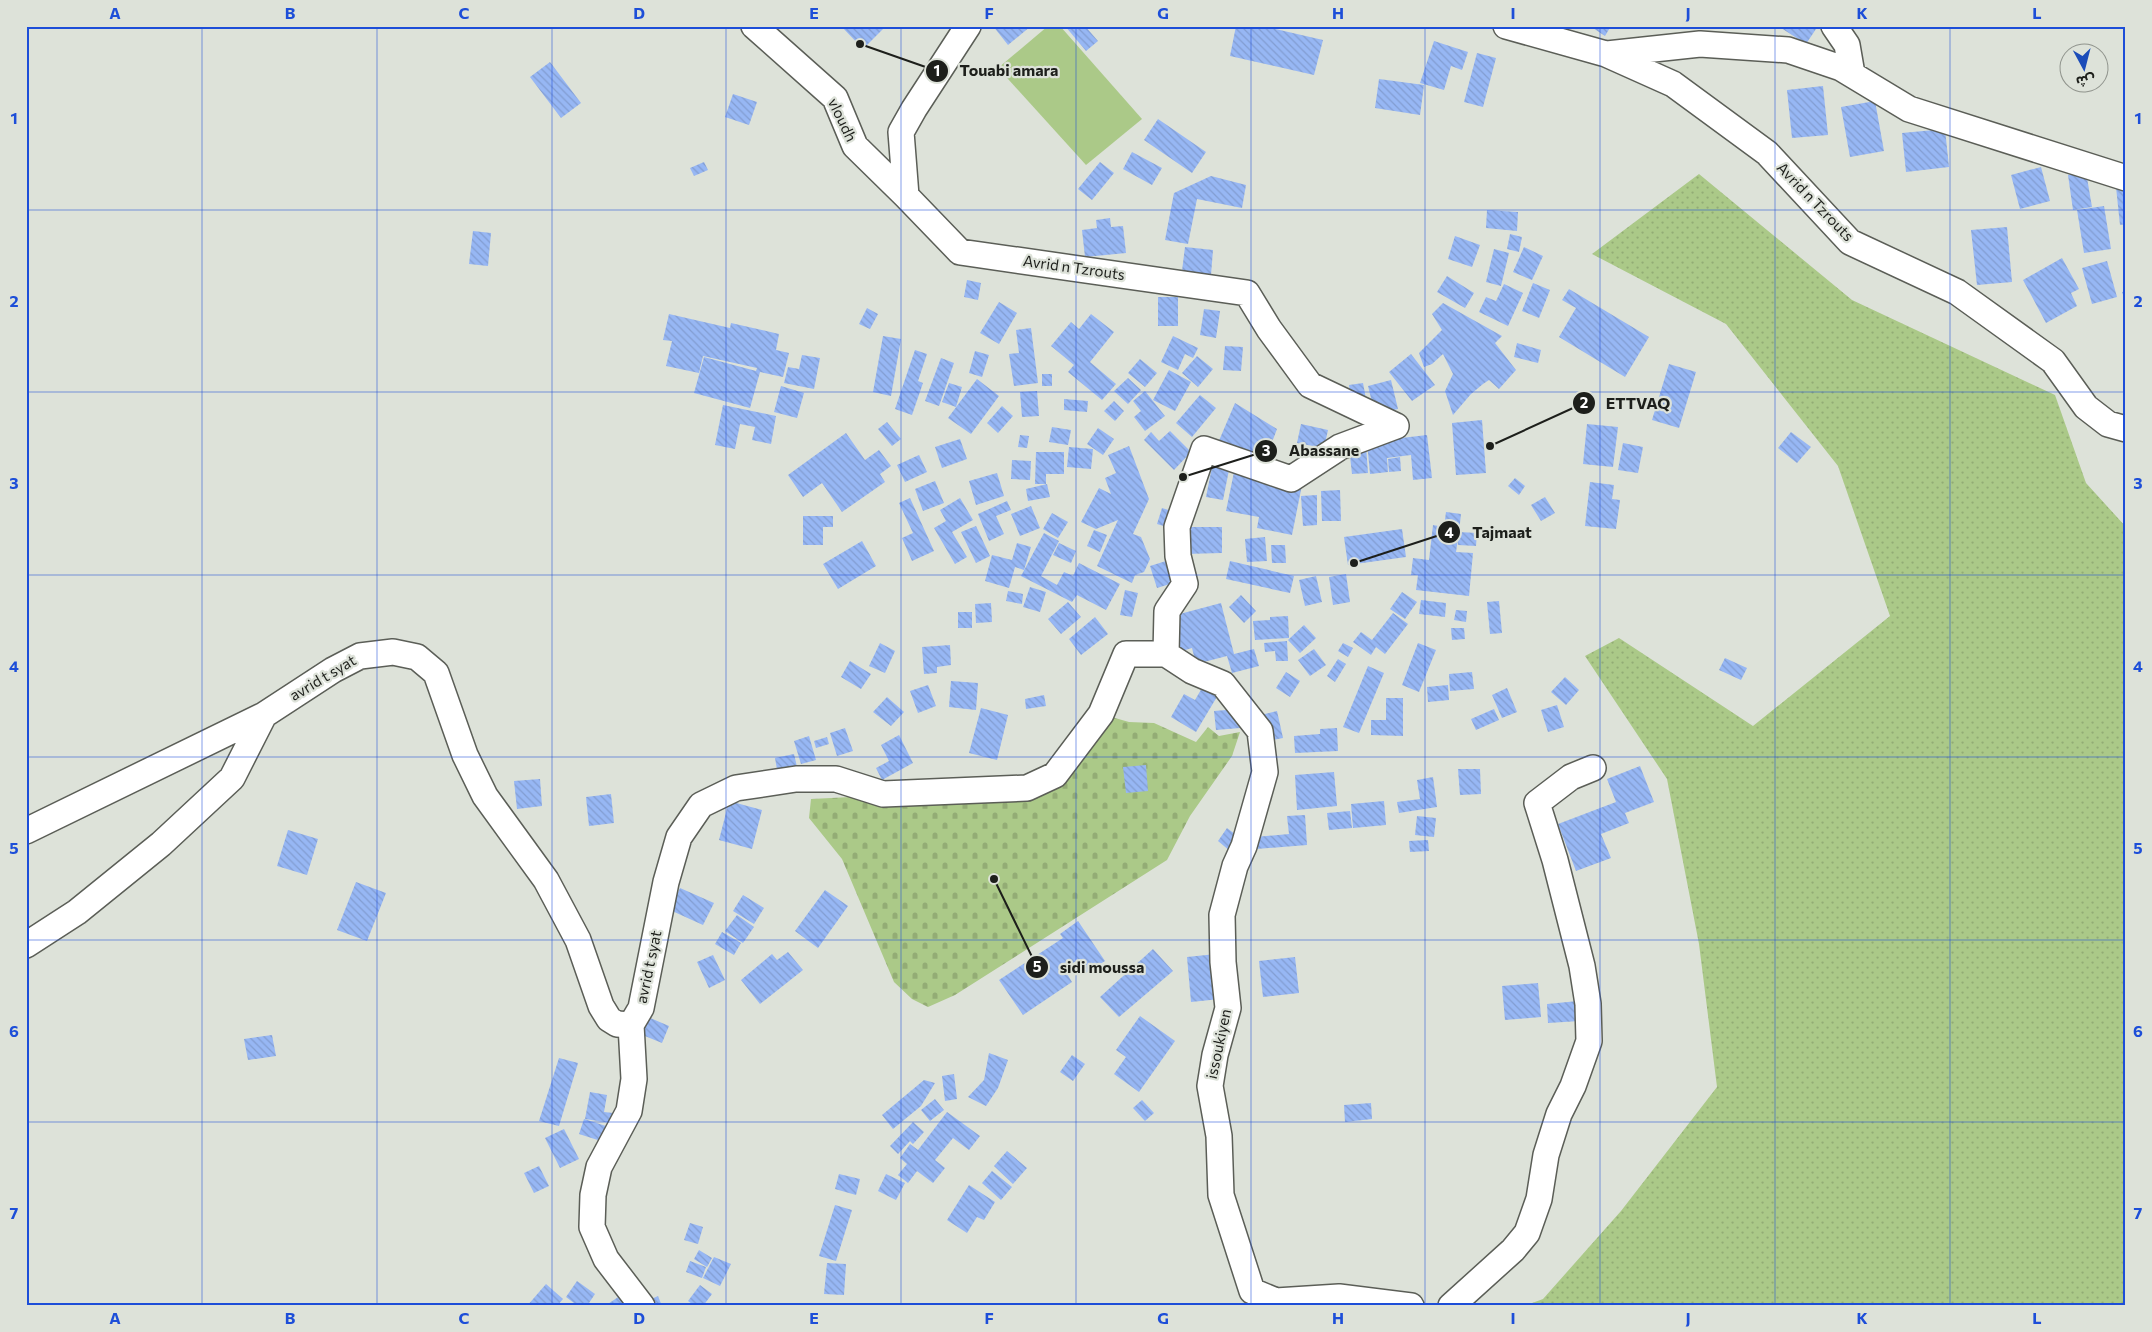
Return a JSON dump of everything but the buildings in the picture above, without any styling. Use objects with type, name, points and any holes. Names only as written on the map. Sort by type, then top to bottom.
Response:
[{"type":"street","name":"vloudh","points":[[754,26],[835,98],[855,146],[906,196]]},
{"type":"street","points":[[906,196],[901,132],[968,26]]},
{"type":"street","name":"Avrid n Tzrouts","points":[[1506,26],[1606,54],[1673,84],[1767,153],[1850,242],[1957,292],[2053,361],[2086,408],[2108,424],[2126,429]]},
{"type":"street","points":[[1834,26],[1847,45],[1852,74]]},
{"type":"street","points":[[1606,54],[1700,44],[1788,50],[1841,68],[1910,109],[2126,178]]},
{"type":"street","name":"Avrid n Tzrouts","points":[[906,196],[960,252],[1247,293],[1269,329],[1310,385],[1396,426],[1340,447],[1291,479],[1204,449],[1177,527],[1178,556],[1185,584],[1167,611],[1166,654]]},
{"type":"street","name":"avrid t syat","points":[[26,831],[264,715],[333,670],[360,656],[393,652],[416,657],[436,673],[465,756],[485,796],[546,880],[556,897],[578,940],[601,1006],[609,1019],[617,1024],[631,1025],[641,1008],[666,882],[679,837],[701,804],[736,788],[796,780],[836,778],[883,794],[1027,788],[1055,775],[1101,714],[1126,654],[1166,654]]},
{"type":"street","name":"issoukiyen","points":[[1166,654],[1192,671],[1223,684],[1260,731],[1265,772],[1244,846],[1235,866],[1222,915],[1223,962],[1228,1008],[1215,1055],[1210,1086],[1219,1136],[1221,1195],[1236,1238],[1242,1266],[1252,1291],[1276,1301],[1338,1297],[1411,1306]]},
{"type":"street","points":[[26,945],[77,912],[161,844],[232,778],[264,715]]},
{"type":"street","points":[[1451,1306],[1513,1250],[1528,1233],[1539,1199],[1546,1155],[1589,1041],[1588,1004],[1582,966],[1555,860],[1536,803],[1570,777],[1593,768]]},
{"type":"street","points":[[631,1025],[634,1079],[629,1111],[599,1167],[593,1195],[592,1227],[606,1259],[642,1306]]},
{"type":"green space","points":[[1048,26],[1060,26],[1142,119],[1086,165],[998,68]]},
{"type":"green space","points":[[1699,174],[1852,300],[2055,395],[2086,483],[2126,527],[2126,1306],[1524,1306],[1543,1299],[1621,1211],[1717,1087],[1699,944],[1667,779],[1585,656],[1619,638],[1753,726],[1890,616],[1838,466],[1726,324],[1592,254]]},
{"type":"green space","points":[[1101,714],[1129,722],[1154,723],[1196,742],[1208,727],[1219,736],[1240,732],[1232,756],[1190,816],[1167,860],[955,995],[928,1007],[912,999],[894,982],[842,859],[809,818],[811,799],[1011,789],[1030,800],[1055,775]]},
{"type":"place","name":"Touabi amara","points":[[860,44]]},
{"type":"place","name":"ETTVAQ","points":[[1490,446]]},
{"type":"place","name":"Abassane","points":[[1183,477]]},
{"type":"place","name":"Tajmaat","points":[[1354,563]]},
{"type":"place","name":"sidi moussa","points":[[994,879]]}]
